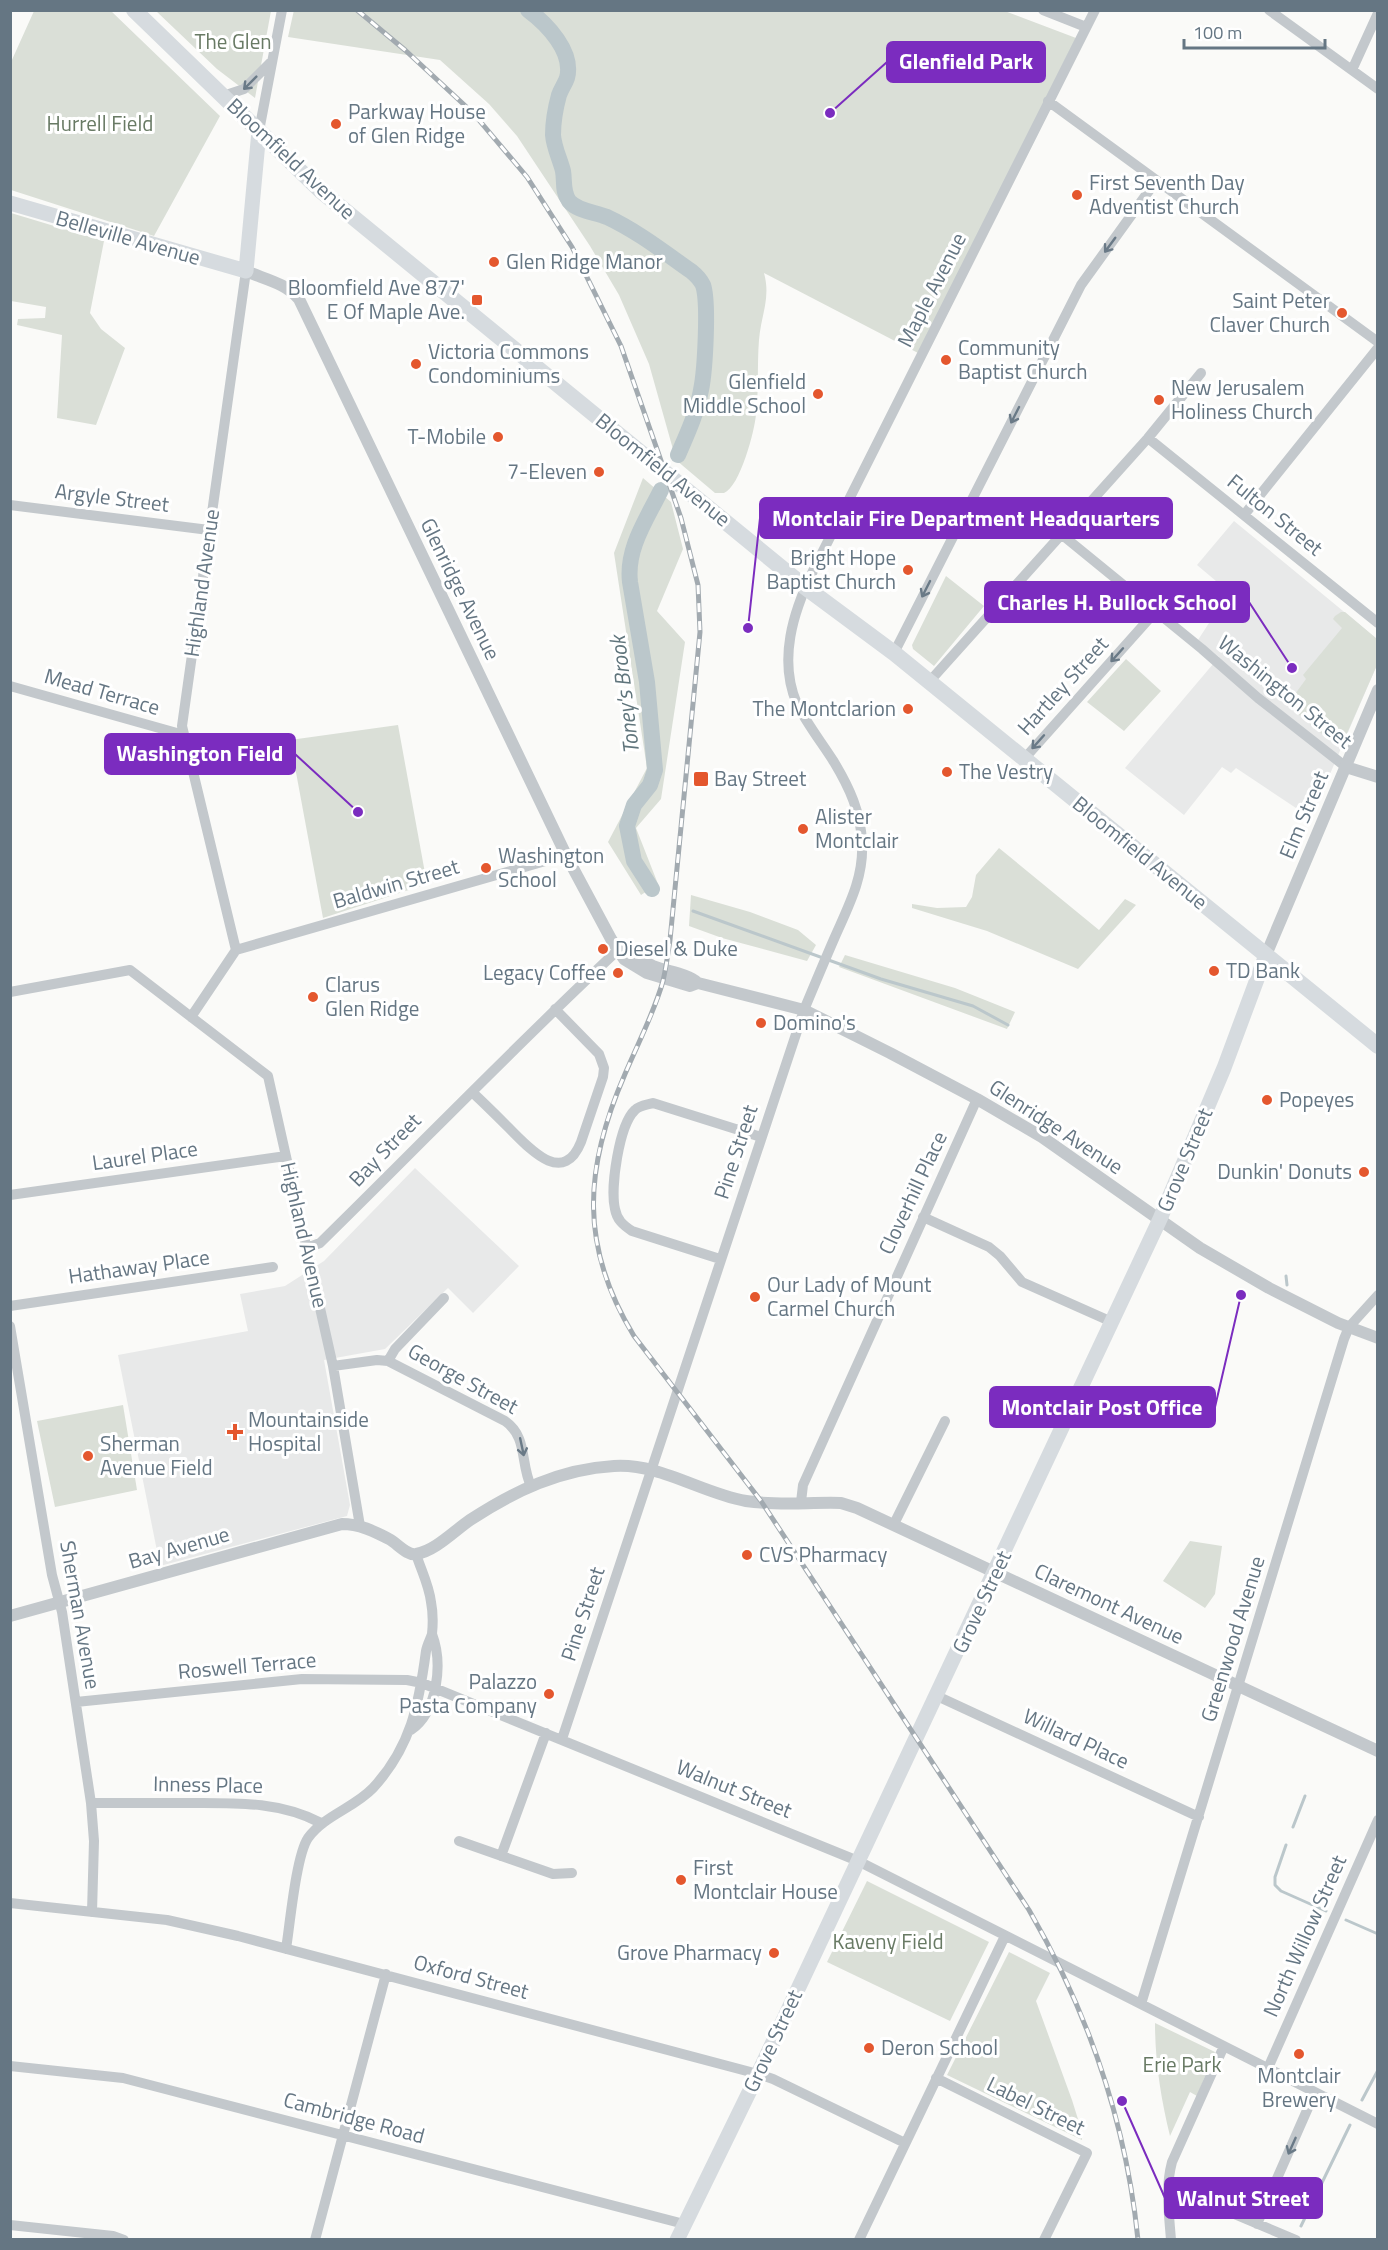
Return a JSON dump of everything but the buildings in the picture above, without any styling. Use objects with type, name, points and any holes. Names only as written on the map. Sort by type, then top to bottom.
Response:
[{"type":"main road","name":"Bloomfield Avenue","points":[[134,10],[321,191],[805,587],[894,653],[1377,1047]]},
{"type":"main road","name":"Highland Avenue","points":[[246,271],[259,131]]},
{"type":"main road","name":"Belleville Avenue","points":[[10,203],[246,271]]},
{"type":"main road","name":"Grove Street","points":[[677,2240],[996,1572],[1160,1219],[1224,1068],[1266,955]]},
{"type":"street","points":[[259,131],[282,10]]},
{"type":"street","points":[[1043,10],[1086,27]]},
{"type":"street","name":"Maple Avenue","points":[[805,587],[1095,10]]},
{"type":"street","points":[[1269,10],[1377,89]]},
{"type":"street","points":[[1352,70],[1377,13]]},
{"type":"street","points":[[223,96],[244,89],[272,60]]},
{"type":"street","points":[[1048,101],[1377,342]]},
{"type":"street","points":[[894,653],[1081,285],[1156,181]]},
{"type":"street","name":"Highland Avenue","points":[[236,950],[182,726],[246,271]]},
{"type":"street","name":"Glenridge Avenue","points":[[246,271],[284,286],[299,299],[566,855],[618,950],[629,952],[665,970],[691,977],[698,983],[804,1010],[977,1099],[1042,1137],[1200,1248],[1269,1288],[1377,1338]]},
{"type":"street","points":[[1244,515],[1377,348]]},
{"type":"street","points":[[929,682],[1148,438],[1201,373]]},
{"type":"street","name":"Fulton Street","points":[[1148,438],[1377,623]]},
{"type":"street","name":"Argyle Street","points":[[10,505],[209,530]]},
{"type":"street","name":"Washington Street","points":[[1061,534],[1258,698],[1346,767]]},
{"type":"street","name":"Pine Street","points":[[562,1739],[804,1010],[860,876],[862,841],[860,819],[850,791],[801,711],[792,687],[788,655],[790,637],[798,604],[805,587]]},
{"type":"street","name":"Hartley Street","points":[[1024,759],[1156,611]]},
{"type":"street","name":"Mead Terrace","points":[[10,686],[184,735]]},
{"type":"street","name":"Elm Street","points":[[1266,955],[1377,690]]},
{"type":"street","points":[[1346,767],[1377,777]]},
{"type":"street","name":"Baldwin Street","points":[[236,950],[566,855]]},
{"type":"street","points":[[10,992],[130,970],[191,1017],[236,950]]},
{"type":"street","name":"Bay Street","points":[[307,1248],[320,1243],[410,1155],[438,1124],[618,950]]},
{"type":"street","points":[[472,1092],[536,1155],[556,1163],[572,1158],[577,1152],[603,1077],[604,1068],[599,1054],[555,1010]]},
{"type":"street","name":"Highland Avenue","points":[[191,1017],[268,1076],[333,1366],[360,1526]]},
{"type":"street","name":"Cloverhill Place","points":[[801,1502],[803,1485],[977,1099]]},
{"type":"street","points":[[720,1259],[632,1231],[621,1223],[615,1211],[614,1187],[626,1122],[636,1108],[653,1104],[761,1137]]},
{"type":"street","name":"Laurel Place","points":[[10,1195],[286,1156]]},
{"type":"street","points":[[922,1217],[989,1247],[1000,1256],[1022,1282],[1112,1322]]},
{"type":"street","name":"Hathaway Place","points":[[10,1306],[273,1267]]},
{"type":"street","name":"Greenwood Avenue","points":[[1142,2004],[1349,1327],[1377,1295]]},
{"type":"street","points":[[388,1361],[395,1349],[444,1298]]},
{"type":"street","name":"Sherman Avenue","points":[[10,1326],[76,1702],[91,1803],[94,1841],[92,1912]]},
{"type":"street","name":"George Street","points":[[333,1366],[377,1360],[388,1361],[511,1425],[519,1437],[531,1486]]},
{"type":"street","points":[[894,1524],[945,1421]]},
{"type":"street","name":"Claremont Avenue","points":[[416,1554],[432,1548],[485,1511],[531,1486],[568,1473],[594,1468],[629,1466],[746,1501],[842,1503],[894,1524],[1377,1751]]},
{"type":"street","name":"Bay Avenue","points":[[10,1616],[333,1526],[349,1524],[360,1526]]},
{"type":"street","points":[[360,1526],[391,1540],[411,1554],[416,1554],[429,1593],[432,1634],[436,1646],[435,1688],[419,1724],[411,1730]]},
{"type":"street","points":[[286,1949],[303,1848],[308,1838],[321,1824],[372,1789],[396,1758],[411,1730],[422,1683],[427,1647],[432,1634]]},
{"type":"street","name":"Roswell Terrace","points":[[76,1702],[302,1679],[407,1680],[422,1683]]},
{"type":"street","name":"Walnut Street","points":[[422,1683],[858,1861],[1377,2124]]},
{"type":"street","name":"Willard Place","points":[[937,1696],[1198,1817]]},
{"type":"street","points":[[501,1856],[546,1733]]},
{"type":"street","name":"Inness Place","points":[[91,1803],[250,1803],[280,1807],[306,1815],[321,1824]]},
{"type":"street","name":"North Willow Street","points":[[1268,2068],[1377,1820]]},
{"type":"street","points":[[459,1841],[553,1874],[572,1874]]},
{"type":"street","name":"Oxford Street","points":[[10,1903],[167,1920],[386,1974],[758,2074],[773,2079],[905,2143]]},
{"type":"street","points":[[858,2240],[1005,1936]]},
{"type":"street","points":[[315,2240],[386,1974]]},
{"type":"street","points":[[1171,2240],[1168,2176],[1172,2162],[1224,2046]]},
{"type":"street","name":"Cambridge Road","points":[[10,2066],[123,2078],[684,2224]]},
{"type":"street","name":"Label Street","points":[[936,2078],[1087,2153],[1044,2240]]},
{"type":"street","points":[[1257,2224],[1315,2092]]},
{"type":"street","points":[[1167,2193],[1182,2192],[1296,2240]]},
{"type":"street","points":[[10,2225],[113,2236],[124,2240]]},
{"type":"shaded area","points":[[1234,521],[1377,639],[1377,665],[1311,818],[1236,768],[1231,773],[1222,767],[1184,815],[1125,768],[1219,657],[1198,640],[1229,592],[1197,565]]},
{"type":"shaded area","name":"Mountainside Hospital","points":[[415,1168],[519,1266],[473,1313],[448,1288],[385,1349],[324,1360],[350,1505],[347,1516],[160,1566],[118,1355],[248,1331],[240,1294],[285,1286],[324,1261]]},
{"type":"green space","points":[[294,10],[1002,10],[1076,38],[918,353],[764,273],[766,299],[759,340],[757,405],[753,432],[736,480],[724,493],[715,493],[676,460],[649,364],[619,295],[590,246],[517,136],[489,104],[440,60],[288,37]]},
{"type":"green space","name":"Hurrell Field","points":[[34,11],[111,11],[220,116],[154,236],[11,190],[11,62]]},
{"type":"green space","name":"The Glen","points":[[156,11],[271,11],[255,98],[217,69]]},
{"type":"green space","points":[[11,213],[104,241],[90,313],[101,329],[125,348],[96,425],[57,418],[62,335],[17,325],[18,319],[45,318],[46,307],[11,301]]},
{"type":"green space","points":[[643,478],[671,502],[683,549],[657,611],[685,642],[661,799],[636,828],[658,884],[641,895],[608,842],[647,768],[614,553]]},
{"type":"green space","points":[[946,576],[984,606],[934,666],[913,649],[912,645]]},
{"type":"green space","points":[[1341,612],[1345,612],[1377,639],[1377,665],[1341,747],[1287,705],[1306,679],[1303,675],[1342,628],[1333,619]]},
{"type":"green space","points":[[1126,659],[1161,691],[1124,731],[1087,702]]},
{"type":"green space","points":[[398,725],[427,884],[323,918],[290,740]]},
{"type":"green space","points":[[999,848],[1099,930],[1125,899],[1136,905],[1078,969],[987,931],[912,908],[912,904],[937,908],[966,907],[972,897],[976,875]]},
{"type":"green space","points":[[691,895],[750,912],[798,930],[816,945],[807,961],[722,938],[689,926]]},
{"type":"green space","points":[[845,955],[955,988],[1015,1012],[1007,1029],[839,967]]},
{"type":"green space","name":"Sherman Avenue Field","points":[[123,1405],[137,1490],[55,1507],[37,1421]]},
{"type":"green space","points":[[1190,1541],[1222,1546],[1215,1594],[1205,1608],[1163,1581]]},
{"type":"green space","name":"Kaveny Field","points":[[867,1881],[989,1942],[950,2021],[827,1962]]},
{"type":"green space","points":[[1009,1952],[1050,1973],[1036,2001],[1072,2100],[1082,2132],[1082,2140],[947,2075]]},
{"type":"green space","name":"Erie Park","points":[[1155,2023],[1215,2052],[1197,2096],[1190,2092],[1170,2136],[1159,2080]]},
{"type":"waterway","name":"Toney's Brook","points":[[528,10],[551,31],[567,58],[567,78],[558,99],[553,135],[563,171],[565,194],[569,201],[581,209],[607,217],[640,235],[691,271],[703,285],[706,321],[702,381],[694,415],[678,455]]},
{"type":"waterway","name":"Toney's Brook","points":[[652,889],[634,861],[627,826],[634,805],[650,785],[655,770],[647,682],[630,582],[630,569],[634,546],[661,490]]},
{"type":"waterway","name":"Toney's Brook","points":[[693,911],[881,979],[973,1006],[1008,1025]]},
{"type":"waterway","name":"Toney's Brook","points":[[1286,1276],[1287,1285]]},
{"type":"waterway","name":"Toney's Brook","points":[[1293,1827],[1305,1796]]},
{"type":"waterway","name":"Toney's Brook","points":[[1286,1845],[1275,1877],[1275,1885],[1281,1891],[1326,1911]]},
{"type":"waterway","name":"Toney's Brook","points":[[1346,1920],[1378,1934]]},
{"type":"waterway","name":"Toney's Brook","points":[[1362,2100],[1378,2070]]},
{"type":"waterway","name":"Toney's Brook","points":[[1301,2226],[1350,2125]]},
{"type":"railway","points":[[357,10],[405,50],[473,113],[527,177],[572,247],[621,346],[681,518],[698,585],[700,632],[666,966],[655,1005],[611,1109],[601,1142],[595,1174],[596,1238],[604,1270],[616,1303],[634,1336],[761,1501],[1029,1910],[1069,1988],[1101,2069],[1124,2153],[1138,2240]]},
{"type":"place","name":"Glenfield Park","points":[[830,113]]},
{"type":"place","name":"Parkway House of Glen Ridge","points":[[336,124]]},
{"type":"place","name":"First Seventh Day Adventist Church","points":[[1077,195]]},
{"type":"place","name":"Glen Ridge Manor","points":[[494,262]]},
{"type":"place","name":"Bloomfield Ave 877' E Of Maple Ave.","points":[[477,300]]},
{"type":"place","name":"Saint Peter Claver Church","points":[[1342,313]]},
{"type":"place","name":"Community Baptist Church","points":[[946,360]]},
{"type":"place","name":"Victoria Commons Condominiums","points":[[416,364]]},
{"type":"place","name":"Glenfield Middle School","points":[[818,394]]},
{"type":"place","name":"New Jerusalem Holiness Church","points":[[1159,400]]},
{"type":"place","name":"T-Mobile","points":[[498,437]]},
{"type":"place","name":"7-Eleven","points":[[599,472]]},
{"type":"place","name":"Bright Hope Baptist Church","points":[[908,570]]},
{"type":"place","name":"Montclair Fire Department Headquarters","points":[[748,628]]},
{"type":"place","name":"Charles H. Bullock School","points":[[1292,668]]},
{"type":"place","name":"The Montclarion","points":[[908,709]]},
{"type":"place","name":"The Vestry","points":[[947,772]]},
{"type":"place","name":"Bay Street","points":[[701,779]]},
{"type":"place","name":"Washington Field","points":[[358,812]]},
{"type":"place","name":"Alister Montclair","points":[[803,829]]},
{"type":"place","name":"Washington School","points":[[486,868]]},
{"type":"place","name":"Diesel & Duke","points":[[603,949]]},
{"type":"place","name":"TD Bank","points":[[1214,971]]},
{"type":"place","name":"Legacy Coffee","points":[[618,973]]},
{"type":"place","name":"Clarus Glen Ridge","points":[[313,997]]},
{"type":"place","name":"Domino's","points":[[761,1023]]},
{"type":"place","name":"Popeyes","points":[[1267,1100]]},
{"type":"place","name":"Dunkin' Donuts","points":[[1364,1172]]},
{"type":"place","name":"Montclair Post Office","points":[[1241,1295]]},
{"type":"place","name":"Our Lady of Mount Carmel Church","points":[[755,1297]]},
{"type":"place","name":"Mountainside Hospital","points":[[235,1432]]},
{"type":"place","name":"Sherman Avenue Field","points":[[88,1456]]},
{"type":"place","name":"CVS Pharmacy","points":[[747,1555]]},
{"type":"place","name":"Palazzo Pasta Company","points":[[549,1694]]},
{"type":"place","name":"First Montclair House","points":[[681,1880]]},
{"type":"place","name":"Grove Pharmacy","points":[[774,1953]]},
{"type":"place","name":"Deron School","points":[[869,2048]]},
{"type":"place","name":"Montclair Brewery","points":[[1299,2054]]},
{"type":"place","name":"Walnut Street","points":[[1122,2101]]}]
